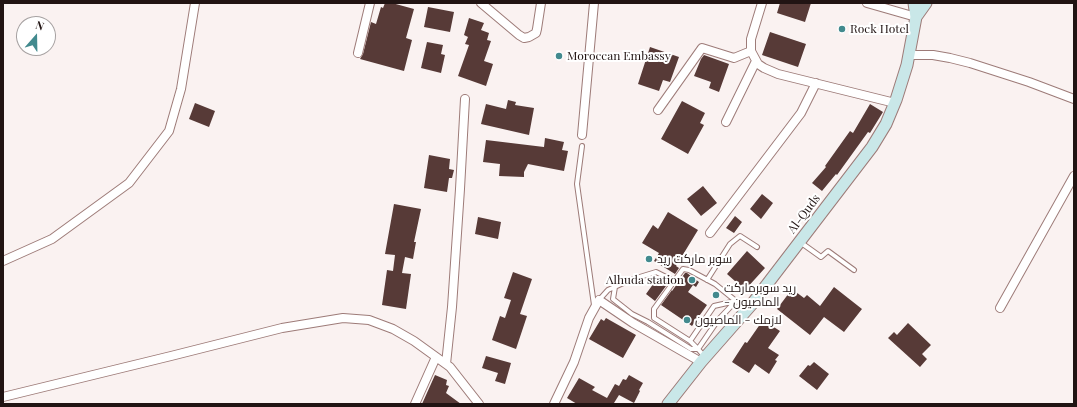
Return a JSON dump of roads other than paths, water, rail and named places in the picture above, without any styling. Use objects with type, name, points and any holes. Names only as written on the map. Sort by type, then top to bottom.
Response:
[{"type":"street","points":[[3,261],[52,239],[129,183],[169,131],[181,89],[195,3]]},
{"type":"street","points":[[358,53],[370,3]]},
{"type":"street","points":[[481,3],[519,35],[524,38],[529,38],[536,33],[538,29],[541,3]]},
{"type":"street","points":[[582,135],[594,3]]},
{"type":"street","points":[[762,3],[751,39],[751,51],[758,64],[778,74],[895,103]]},
{"type":"street","points":[[867,3],[916,16]]},
{"type":"street","name":"Al-Quds","points":[[668,404],[701,356],[752,304],[872,147],[886,124],[895,103],[907,65],[916,16],[914,3]]},
{"type":"street","name":"Al-Quds","points":[[916,16],[926,3]]},
{"type":"street","points":[[658,110],[702,48],[734,58],[751,51]]},
{"type":"street","points":[[909,55],[933,55],[970,63],[1029,82],[1074,99]]},
{"type":"street","points":[[726,122],[756,61]]},
{"type":"street","points":[[710,233],[801,113],[816,83]]},
{"type":"street","points":[[446,364],[452,308],[465,99]]},
{"type":"street","points":[[1000,308],[1074,176]]},
{"type":"street","points":[[554,404],[574,362],[589,318],[597,304],[701,356]]},
{"type":"street","points":[[3,397],[282,328],[343,318],[369,320],[393,329],[414,341],[450,367],[479,404]]},
{"type":"street","points":[[415,404],[436,356]]},
{"type":"lane","points":[[582,146],[577,184],[597,304]]},
{"type":"lane","points":[[707,280],[730,244],[740,236],[757,247]]},
{"type":"lane","points":[[799,242],[821,257],[828,250],[854,270]]},
{"type":"lane","points":[[651,324],[654,318],[654,309],[683,269],[689,270],[715,284],[736,301]]},
{"type":"lane","points":[[597,304],[608,290],[630,280],[656,272],[674,281]]},
{"type":"lane","points":[[615,287],[613,298],[632,314],[651,324],[701,356]]},
{"type":"lane","points":[[690,341],[714,306],[736,301],[752,304]]},
{"type":"lane","points":[[701,356],[718,320],[736,301]]},
{"type":"lane","points":[[654,318],[690,341],[701,356]]},
{"type":"place","name":"Rock Hotel","points":[[842,29]]},
{"type":"place","name":"Moroccan Embassy","points":[[559,56]]},
{"type":"place","name":"سوبر ماركت ريد","points":[[649,259]]},
{"type":"place","name":"Alhuda station","points":[[692,280]]},
{"type":"place","name":"ريد سوبرماركت - الماصيون","points":[[716,295]]},
{"type":"place","name":"لازمك - الماصيون","points":[[687,320]]}]
